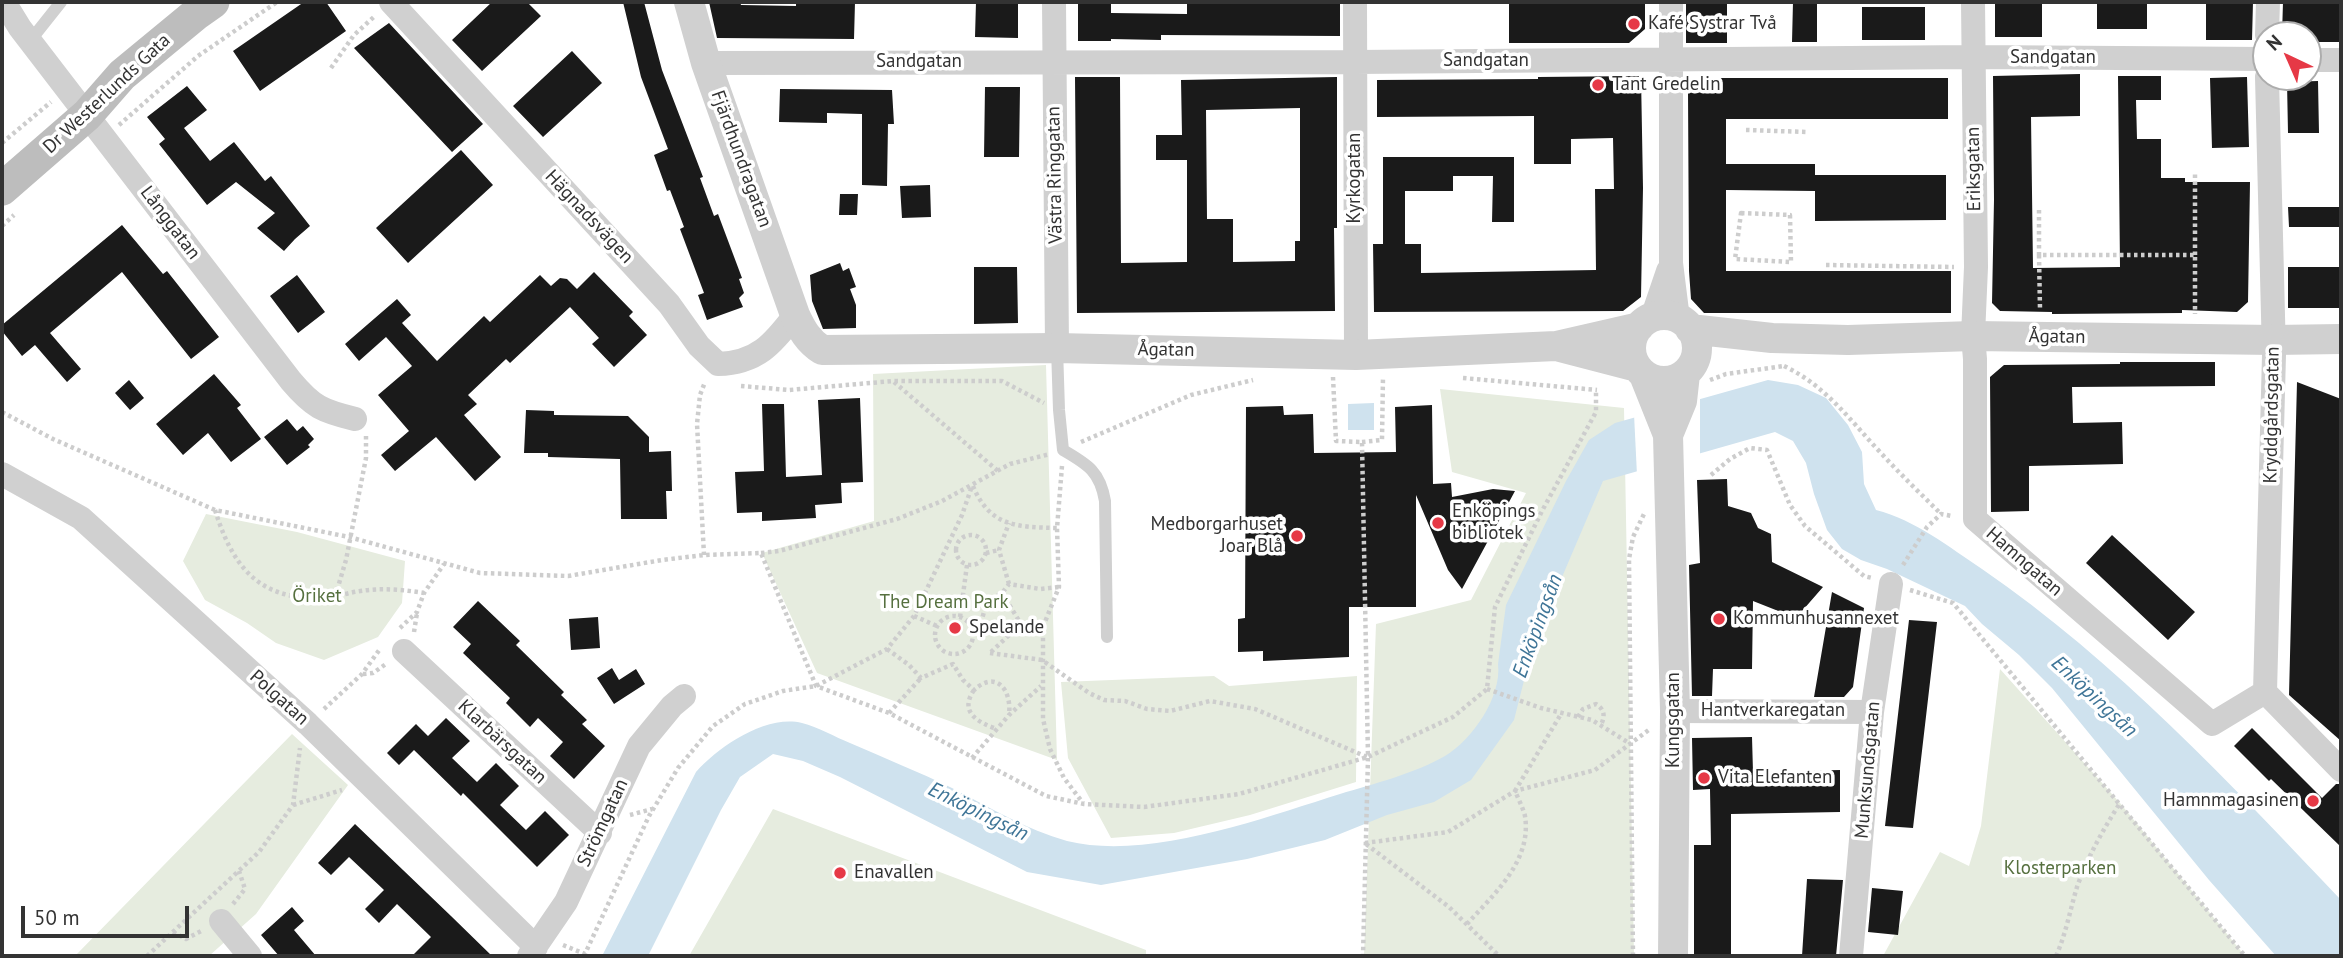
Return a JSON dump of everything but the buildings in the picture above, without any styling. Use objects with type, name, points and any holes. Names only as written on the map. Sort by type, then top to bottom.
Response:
[{"type":"main road","name":"Dr Westerlunds Gata","points":[[12,198],[96,126],[122,75],[213,2]]},
{"type":"street","name":"Långgatan","points":[[4,2],[30,41],[291,381],[308,400],[326,412],[355,419]]},
{"type":"street","name":"Fjärdhundragatan","points":[[689,2],[706,63],[795,315]]},
{"type":"street","name":"Västra Ringgatan","points":[[1054,2],[1057,348]]},
{"type":"street","name":"Kyrkogatan","points":[[1344,362],[1355,2]]},
{"type":"street","points":[[1665,323],[1671,263],[1671,2]]},
{"type":"street","name":"Eriksgatan","points":[[1973,2],[1976,267],[1973,336]]},
{"type":"street","points":[[2267,21],[2268,2]]},
{"type":"street","name":"Hägnadsvägen","points":[[386,6],[670,304],[717,379]]},
{"type":"street","name":"Sandgatan","points":[[706,63],[1671,61],[1973,57],[2252,59]]},
{"type":"street","points":[[2322,60],[2341,60]]},
{"type":"street","name":"Kryddgårdsgatan","points":[[2265,692],[2274,340],[2267,91]]},
{"type":"street","points":[[717,379],[760,353],[778,338],[795,315]]},
{"type":"street","name":"Ågatan","points":[[795,315],[811,343],[822,350],[1057,348],[1344,362],[1556,346],[1665,323],[1772,338],[1848,340],[1973,336],[2341,339]]},
{"type":"street","points":[[1640,371],[1632,358],[1633,336],[1665,323]]},
{"type":"street","points":[[1665,323],[1696,344],[1680,387]]},
{"type":"street","name":"Hamngatan","points":[[1973,336],[1975,519],[2212,724],[2265,692]]},
{"type":"street","name":"Ågatan","points":[[1556,346],[1640,371],[1654,380],[1675,379],[1680,387],[1772,338]]},
{"type":"street","name":"Kungsgatan","points":[[1673,956],[1675,711],[1668,435],[1680,387]]},
{"type":"street","name":"Polgatan","points":[[2,474],[80,518],[308,724],[533,951]]},
{"type":"street","name":"Munksundsgatan","points":[[1851,956],[1872,712],[1894,579]]},
{"type":"street","name":"Klarbärsgatan","points":[[395,643],[600,833]]},
{"type":"street","points":[[2265,692],[2341,770]]},
{"type":"street","name":"Strömgatan","points":[[533,951],[566,902],[639,746],[672,706],[684,696]]},
{"type":"street","name":"Hantverkaregatan","points":[[1675,711],[1872,712]]},
{"type":"street","points":[[221,921],[250,956]]},
{"type":"lane","points":[[30,41],[61,2]]},
{"type":"lane","points":[[1057,348],[1063,450],[1090,468],[1102,484],[1105,501],[1107,637]]},
{"type":"path","points":[[96,126],[277,2]]},
{"type":"path","points":[[331,68],[354,35],[386,6]]},
{"type":"path","points":[[1746,130],[1808,131]]},
{"type":"path","points":[[2195,171],[2195,319]]},
{"type":"path","points":[[2,226],[12,198]]},
{"type":"path","points":[[2039,210],[2040,309]]},
{"type":"path","points":[[1741,213],[1790,215],[1791,262],[1735,259],[1741,213]]},
{"type":"path","points":[[2039,255],[2195,255]]},
{"type":"path","points":[[1826,265],[1976,267]]},
{"type":"path","points":[[1344,362],[1336,441],[1382,440],[1383,370]]},
{"type":"path","points":[[1784,366],[1804,376],[1829,396],[1881,454],[1941,514]]},
{"type":"path","points":[[1680,387],[1694,393],[1707,381],[1726,374],[1798,366]]},
{"type":"path","points":[[1450,377],[1596,391]]},
{"type":"path","points":[[704,555],[697,424],[701,395],[717,379],[789,390],[893,381],[1002,381],[1059,410]]},
{"type":"path","points":[[2,412],[53,439],[215,510],[349,537],[480,573],[568,576],[704,555],[761,553],[792,548],[897,519],[942,501],[1010,464],[1063,450],[1191,395],[1258,379]]},
{"type":"path","points":[[893,381],[998,471]]},
{"type":"path","points":[[761,553],[816,686],[889,713],[1046,796],[1084,804],[1144,807],[1239,794],[1368,757],[1453,717],[1487,690],[1494,607],[1596,412],[1596,391],[1602,385]]},
{"type":"path","points":[[335,597],[344,569],[366,458],[366,433],[362,421],[355,419]]},
{"type":"path","points":[[1362,442],[1368,757],[1363,956]]},
{"type":"path","points":[[1711,475],[1730,459],[1750,448],[1767,450],[1790,505],[1805,527],[1864,576],[1894,579],[1953,603],[2245,956]]},
{"type":"path","points":[[1063,450],[1057,528],[1059,587],[1043,627],[1042,719],[1050,749],[1064,778],[1084,804]]},
{"type":"path","points":[[973,485],[980,502],[993,516],[1032,528],[1057,528]]},
{"type":"path","points":[[584,956],[649,816],[678,768],[713,726],[745,704],[783,691],[816,686],[887,649],[914,616],[962,515],[973,485]]},
{"type":"path","points":[[1633,956],[1629,559],[1633,537],[1645,513],[1646,502]]},
{"type":"path","points":[[215,510],[234,556],[251,576],[273,591],[309,599],[335,597],[355,590],[424,593]]},
{"type":"path","points":[[1009,584],[999,550],[1010,523]]},
{"type":"path","points":[[1894,579],[1927,527]]},
{"type":"path","points":[[986,553],[982,539],[973,534],[963,536],[956,544],[956,555],[967,565],[977,564],[986,553],[999,550]]},
{"type":"path","points":[[949,541],[956,544]]},
{"type":"path","points":[[147,956],[260,852],[293,805],[298,756],[308,724],[395,643],[417,612],[424,593],[444,563]]},
{"type":"path","points":[[960,617],[967,565]]},
{"type":"path","points":[[1009,584],[1040,589],[1059,587]]},
{"type":"path","points":[[972,631],[979,630],[987,601],[1002,593],[1009,584]]},
{"type":"path","points":[[1002,593],[1021,624]]},
{"type":"path","points":[[914,616],[937,626]]},
{"type":"path","points":[[949,616],[960,617],[969,623],[972,631],[969,645],[956,653],[946,652],[937,644],[937,626],[949,616]]},
{"type":"path","points":[[1021,624],[990,653],[1042,660],[1089,693],[1104,700],[1125,701],[1147,709],[1170,711],[1210,701],[1255,709],[1368,757]]},
{"type":"path","points":[[1021,624],[1043,627]]},
{"type":"path","points":[[887,649],[909,665],[921,678]]},
{"type":"path","points":[[956,653],[953,664],[963,680],[974,690]]},
{"type":"path","points":[[889,713],[921,678],[953,664]]},
{"type":"path","points":[[997,729],[981,724],[972,715],[968,698],[974,690],[982,682],[991,681],[1001,685],[1010,702],[1009,715]]},
{"type":"path","points":[[972,758],[1009,715],[1042,685]]},
{"type":"path","points":[[1487,690],[1541,708],[1592,720],[1630,743]]},
{"type":"path","points":[[1578,717],[1583,709],[1596,704],[1602,708],[1604,716],[1601,726]]},
{"type":"path","points":[[1365,843],[1448,832],[1515,790],[1595,771],[1675,711]]},
{"type":"path","points":[[1515,790],[1561,713]]},
{"type":"path","points":[[293,805],[368,782]]},
{"type":"path","points":[[1468,924],[1503,885],[1523,852],[1525,816],[1515,790]]},
{"type":"path","points":[[2056,956],[2095,843],[2120,803]]},
{"type":"path","points":[[1365,843],[1449,907],[1499,956]]},
{"type":"path","points":[[173,932],[186,939],[221,921],[244,889],[239,871]]},
{"type":"green space","name":"The Dream Park","points":[[1046,365],[1057,760],[817,673],[762,553],[874,521],[873,374]]},
{"type":"green space","points":[[1440,389],[1624,408],[1634,956],[1364,956],[1376,624],[1471,600],[1526,493],[1452,472]]},
{"type":"green space","name":"Öriket","points":[[206,514],[297,532],[405,561],[402,603],[378,637],[324,660],[276,643],[205,600],[183,561]]},
{"type":"green space","name":"Klosterparken","points":[[2000,669],[2120,803],[2245,956],[1883,956],[1940,852],[1969,866],[1981,826]]},
{"type":"green space","points":[[1214,676],[1229,686],[1357,676],[1356,782],[1250,815],[1174,833],[1111,838],[1068,758],[1061,682]]},
{"type":"green space","points":[[292,734],[348,785],[256,914],[209,956],[75,956]]},
{"type":"green space","name":"Enavallen","points":[[773,809],[1146,950],[1146,956],[689,956]]},
{"type":"water","name":"Enköpingsån","points":[[1768,380],[1798,385],[1826,398],[1848,425],[1862,452],[1864,484],[1876,510],[1904,520],[1931,535],[2032,605],[2125,683],[2214,768],[2341,900],[2341,956],[2276,956],[2209,880],[2052,688],[2019,655],[1965,606],[1842,549],[1827,530],[1806,463],[1793,441],[1775,432],[1603,481],[1533,645],[1514,720],[1471,780],[1434,802],[1387,815],[1325,840],[1247,859],[1101,885],[1027,872],[840,777],[803,761],[773,754],[740,777],[648,956],[602,956],[696,772],[730,743],[773,723],[788,721],[814,727],[940,782],[1037,831],[1067,841],[1099,846],[1169,841],[1241,825],[1408,773],[1434,762],[1465,740],[1475,729],[1490,703],[1498,677],[1506,605],[1566,481],[1589,440],[1615,423]]},
{"type":"water","points":[[1374,403],[1374,430],[1348,430],[1348,404]]},
{"type":"pier","points":[[1700,397],[1700,457],[1637,475],[1634,414]]},
{"type":"place","name":"Kafé Systrar Två","points":[[1634,24]]},
{"type":"place","name":"Tant Gredelin","points":[[1598,85]]},
{"type":"place","name":"Enköpings bibliotek","points":[[1438,523]]},
{"type":"place","name":"Medborgarhuset Joar Blå","points":[[1297,536]]},
{"type":"place","name":"Kommunhusannexet","points":[[1719,619]]},
{"type":"place","name":"Spelande","points":[[955,628]]},
{"type":"place","name":"Vita Elefanten","points":[[1704,778]]},
{"type":"place","name":"Hamnmagasinen","points":[[2313,801]]},
{"type":"place","name":"Enavallen","points":[[840,873]]}]
